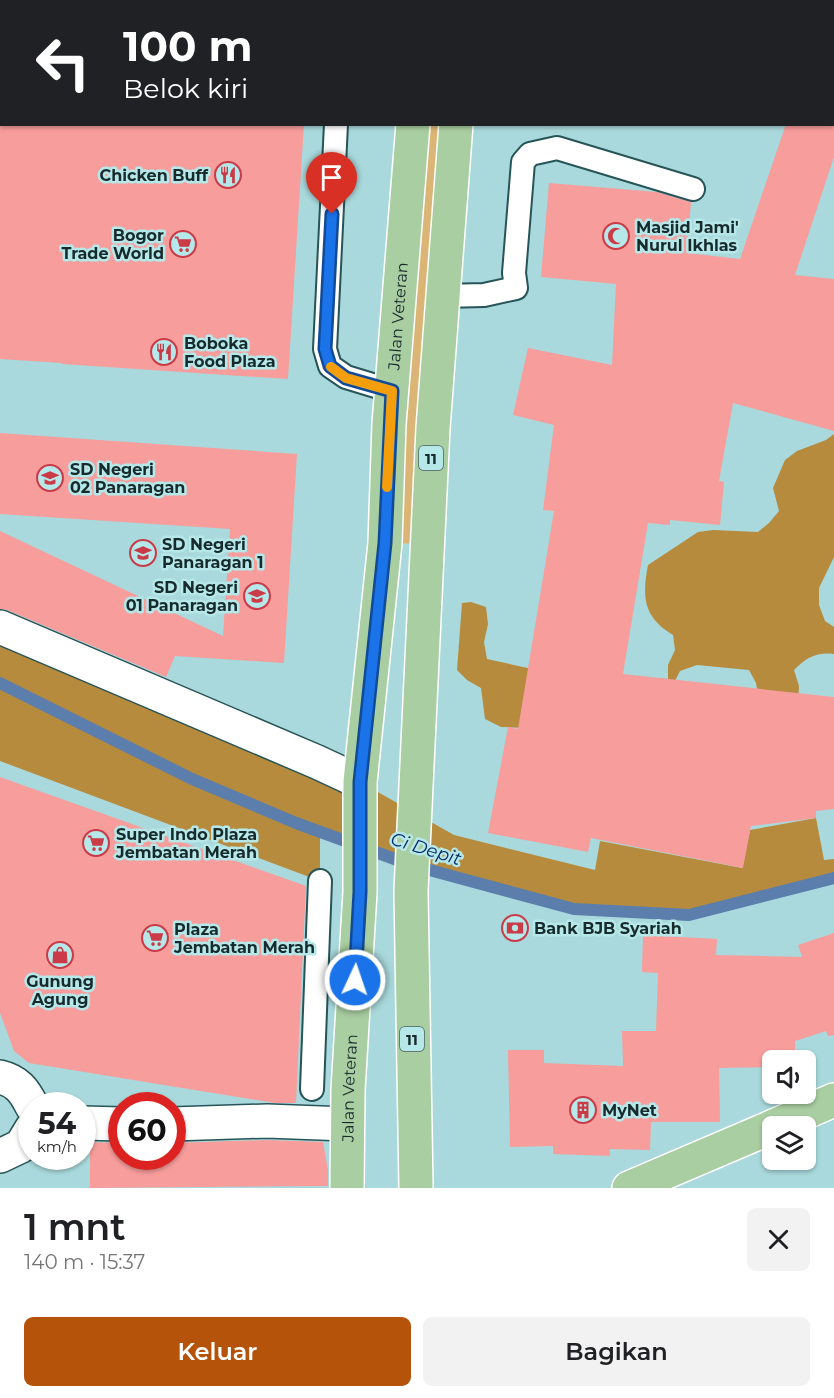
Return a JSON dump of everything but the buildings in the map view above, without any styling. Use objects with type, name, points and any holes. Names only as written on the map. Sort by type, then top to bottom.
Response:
[{"type":"main road","name":"Jalan Veteran","points":[[347,1188],[347,1124],[360,892],[360,782],[385,543],[392,391],[413,126]]},
{"type":"main road","name":"11","points":[[416,1188],[411,891],[433,428],[456,126]]},
{"type":"main road","points":[[798,1116],[834,1100]]},
{"type":"main road","points":[[629,1188],[762,1132]]},
{"type":"street","points":[[0,627],[360,782]]},
{"type":"street","points":[[0,1077],[11,1080],[24,1092]]},
{"type":"street","points":[[186,1124],[267,1121],[347,1124]]},
{"type":"street","points":[[0,1156],[18,1148]]},
{"type":"lane","points":[[336,126],[325,349],[330,366],[346,378],[392,391]]},
{"type":"lane","points":[[442,296],[484,296],[516,288],[514,273],[523,162],[530,154],[557,148],[693,189]]},
{"type":"lane","points":[[312,1089],[320,881]]},
{"type":"shaded area","points":[[413,126],[456,126],[431,544],[385,543]]},
{"type":"shaded area","points":[[834,434],[834,557],[819,588],[819,605],[825,621],[834,627],[834,654],[812,657],[794,670],[799,686],[798,705],[760,706],[756,683],[749,670],[697,665],[680,671],[672,687],[526,728],[501,727],[485,719],[481,688],[467,680],[457,670],[462,603],[471,602],[486,607],[488,624],[484,642],[487,659],[532,669],[668,679],[668,665],[675,650],[673,635],[656,621],[647,605],[645,587],[648,565],[698,532],[713,530],[758,532],[779,511],[773,488],[785,460],[797,451],[826,440]]},
{"type":"shaded area","points":[[0,626],[360,782],[454,835],[595,870],[600,841],[742,868],[750,830],[816,818],[824,860],[834,859],[834,879],[810,883],[689,915],[574,909],[411,865],[320,832],[320,881],[0,761]]},
{"type":"waterway","name":"Ci Depit","points":[[0,683],[192,779],[296,823],[411,865],[574,909],[689,915],[834,878]]},
{"type":"slow traffic","points":[[331,367],[346,378],[392,391],[387,487]]},
{"type":"place","name":"Chicken Buff","points":[[228,175]]},
{"type":"place","name":"Masjid Jami' Nurul Ikhlas","points":[[616,236]]},
{"type":"place","name":"Bogor Trade World","points":[[183,244]]},
{"type":"place","name":"Boboka Food Plaza","points":[[164,352]]},
{"type":"place","name":"SD Negeri 02 Panaragan","points":[[50,478]]},
{"type":"place","name":"SD Negeri Panaragan 1","points":[[143,553]]},
{"type":"place","name":"SD Negeri 01 Panaragan","points":[[257,596]]},
{"type":"place","name":"Super Indo Plaza Jembatan Merah","points":[[96,843]]},
{"type":"place","name":"Bank BJB Syariah","points":[[515,928]]},
{"type":"place","name":"Plaza Jembatan Merah","points":[[155,938]]},
{"type":"place","name":"Gunung Agung","points":[[60,955]]},
{"type":"place","name":"MyNet","points":[[583,1110]]},
{"type":"route","points":[[332,214],[325,349],[330,366],[346,378],[392,391],[385,543],[360,782],[360,892],[355,980]]}]
